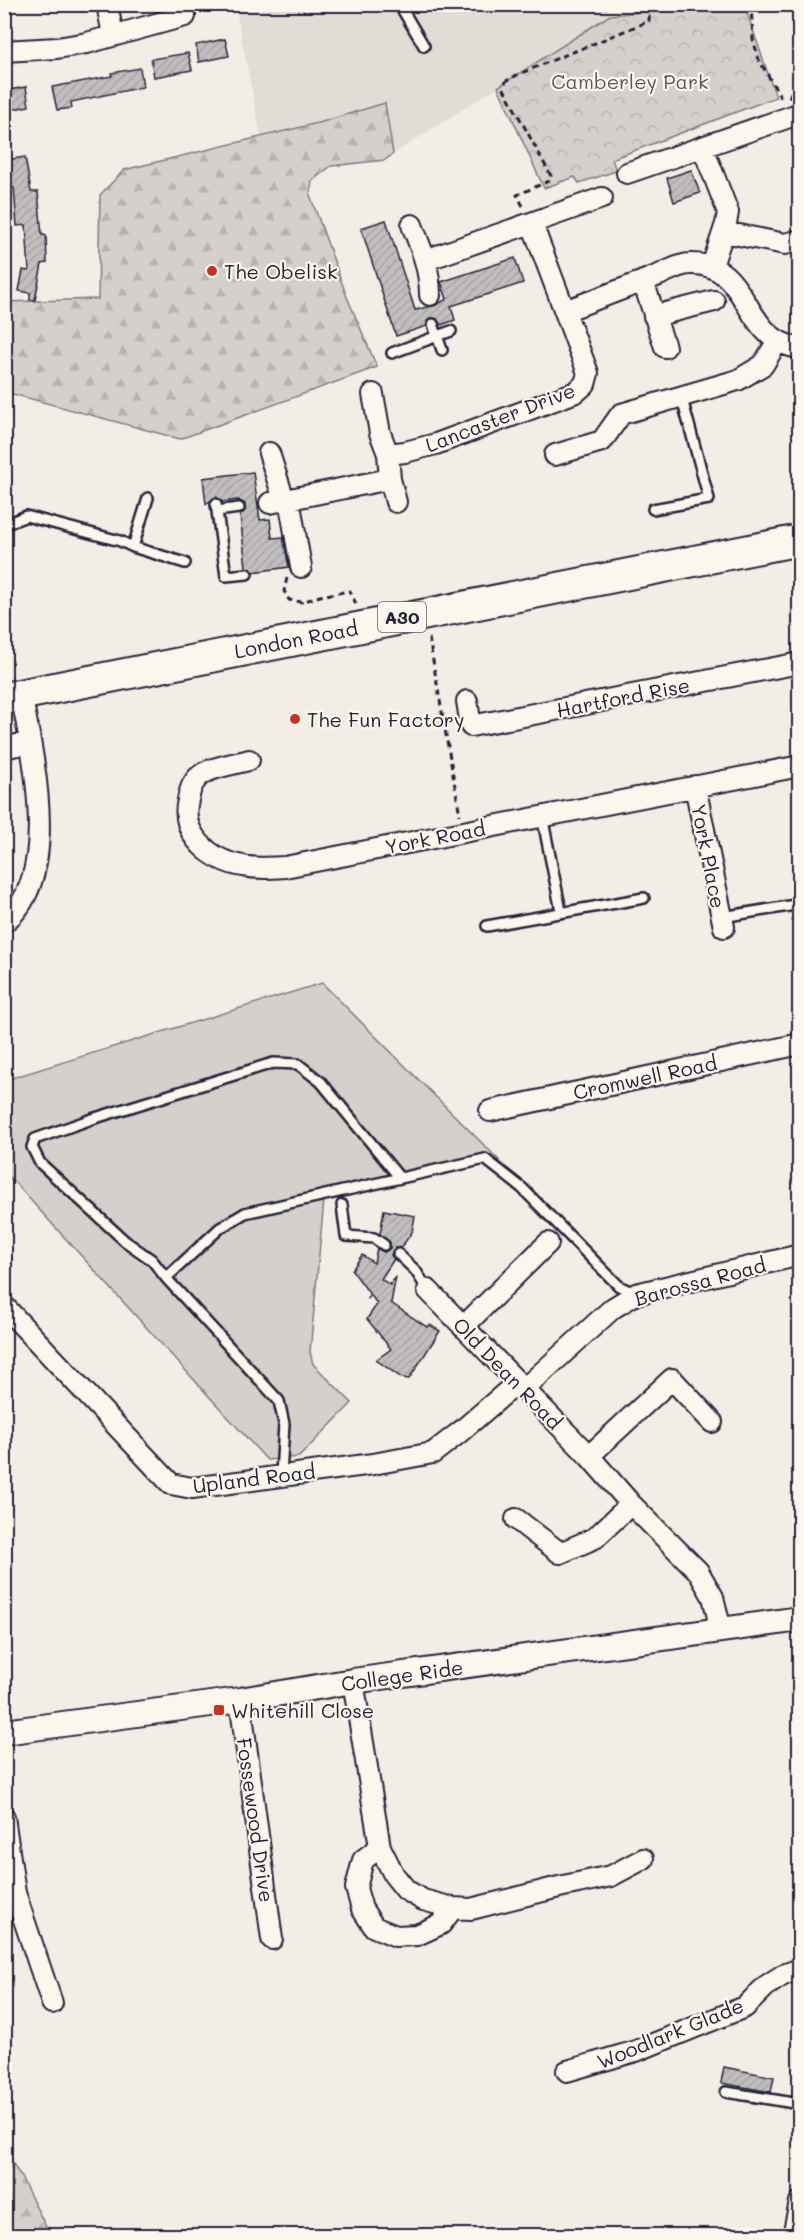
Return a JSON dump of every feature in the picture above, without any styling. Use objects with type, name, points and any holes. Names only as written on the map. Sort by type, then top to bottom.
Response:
[{"type":"main road","name":"London Road","points":[[13,696],[800,540]]},
{"type":"street","points":[[107,4],[113,35]]},
{"type":"street","points":[[4,51],[87,44],[185,16]]},
{"type":"street","points":[[627,173],[703,148],[792,109]]},
{"type":"street","points":[[703,148],[728,212],[724,232],[712,266]]},
{"type":"street","points":[[426,260],[602,198]]},
{"type":"street","name":"Lancaster Drive","points":[[388,454],[436,444],[576,392],[585,384],[588,373],[532,224]]},
{"type":"street","points":[[412,225],[426,260],[430,278],[429,300]]},
{"type":"street","points":[[724,232],[785,244],[800,240]]},
{"type":"street","points":[[565,311],[688,264],[712,266],[737,287],[759,326],[777,342],[800,348]]},
{"type":"street","points":[[643,281],[665,347]]},
{"type":"street","points":[[654,316],[714,301]]},
{"type":"street","points":[[555,455],[602,441],[621,414],[738,380],[763,365],[777,342]]},
{"type":"street","points":[[373,394],[380,433],[388,454],[390,479],[396,502]]},
{"type":"street","points":[[269,453],[276,502],[301,567]]},
{"type":"street","points":[[276,502],[390,479]]},
{"type":"street","name":"Hartford Rise","points":[[467,701],[471,726],[800,663]]},
{"type":"street","points":[[4,922],[15,914],[33,882],[38,837],[37,781],[30,742],[13,696]]},
{"type":"street","points":[[4,748],[30,742]]},
{"type":"street","name":"York Road","points":[[249,760],[204,773],[191,784],[186,808],[188,829],[204,849],[240,866],[285,867],[800,766]]},
{"type":"street","name":"York Place","points":[[695,786],[723,922]]},
{"type":"street","name":"Cromwell Road","points":[[490,1111],[800,1044]]},
{"type":"street","points":[[463,1327],[548,1243]]},
{"type":"street","name":"Barossa Road","points":[[521,1385],[614,1308],[636,1294],[800,1255]]},
{"type":"street","name":"Old Dean Road","points":[[428,1290],[589,1456],[631,1504],[698,1571],[713,1597],[721,1630]]},
{"type":"street","name":"Upland Road","points":[[4,1306],[171,1484],[192,1488],[372,1464],[433,1453],[521,1385]]},
{"type":"street","points":[[589,1456],[672,1379],[712,1422]]},
{"type":"street","points":[[516,1519],[560,1553],[595,1538],[631,1504]]},
{"type":"street","name":"College Ride","points":[[6,1727],[240,1700],[353,1681],[800,1619]]},
{"type":"street","points":[[353,1681],[380,1847],[394,1875],[406,1890],[423,1900],[453,1908],[471,1909],[612,1876],[643,1859]]},
{"type":"street","name":"Fossewood Drive","points":[[240,1700],[272,1939]]},
{"type":"street","points":[[4,1817],[15,1893],[52,2003]]},
{"type":"street","points":[[380,1847],[363,1860],[356,1888],[362,1909],[374,1927],[396,1935],[417,1935],[441,1924],[453,1908]]},
{"type":"street","name":"Woodlark Glade","points":[[567,2072],[636,2051],[745,2007],[766,1986],[783,1975],[800,1969]]},
{"type":"street","points":[[793,2235],[800,2202]]},
{"type":"lane","points":[[399,4],[424,46]]},
{"type":"lane","points":[[433,324],[442,350]]},
{"type":"lane","points":[[392,353],[452,331]]},
{"type":"lane","points":[[653,509],[708,499],[681,395]]},
{"type":"lane","points":[[133,548],[148,498]]},
{"type":"lane","points":[[239,508],[217,508],[226,576],[247,574]]},
{"type":"lane","points":[[4,525],[26,516],[120,541],[133,548],[185,563]]},
{"type":"lane","points":[[542,816],[561,911]]},
{"type":"lane","points":[[487,926],[644,898]]},
{"type":"lane","points":[[723,922],[795,905]]},
{"type":"lane","points":[[281,1475],[284,1424],[279,1401],[152,1260],[117,1233],[40,1163],[32,1147],[35,1139],[273,1063],[298,1064],[321,1082],[399,1177]]},
{"type":"lane","points":[[166,1278],[220,1228],[245,1213],[485,1159],[522,1188],[619,1286],[636,1294]]},
{"type":"lane","points":[[342,1205],[346,1236],[374,1238],[384,1245]]},
{"type":"lane","points":[[398,1254],[415,1270],[428,1290]]},
{"type":"lane","points":[[726,2092],[800,2104]]},
{"type":"path","points":[[532,224],[518,195],[549,181],[551,176],[504,89],[506,81],[649,21],[649,4]]},
{"type":"path","points":[[751,4],[753,39],[759,60],[792,109]]},
{"type":"path","points":[[301,567],[289,573],[284,591],[289,600],[302,602],[320,596],[350,591],[359,611]]},
{"type":"path","points":[[425,613],[462,832]]},
{"type":"shaded area","points":[[606,4],[610,15],[393,154],[385,104],[261,136],[235,5]]},
{"type":"green space","name":"Camberley Park","points":[[744,4],[776,97],[612,159],[616,171],[579,183],[575,177],[544,188],[498,87],[610,15]]},
{"type":"green space","points":[[385,103],[393,154],[385,160],[331,166],[312,181],[310,195],[347,297],[377,367],[180,439],[5,392],[5,302],[98,299],[100,195],[124,170],[322,122]]},
{"type":"green space","points":[[322,983],[499,1160],[324,1200],[310,1352],[313,1364],[352,1403],[299,1457],[267,1460],[5,1172],[5,1080]]},
{"type":"green space","points":[[4,2149],[21,2177],[50,2235],[5,2235]]},
{"type":"building","points":[[225,39],[229,56],[199,62],[196,45]]},
{"type":"building","points":[[188,53],[192,70],[154,77],[151,59]]},
{"type":"building","points":[[140,68],[143,87],[71,102],[72,108],[57,110],[52,87],[112,76],[111,73]]},
{"type":"building","points":[[26,87],[29,106],[4,111],[4,91]]},
{"type":"building","points":[[25,157],[31,192],[38,192],[42,235],[46,235],[47,263],[42,264],[35,300],[30,300],[30,293],[19,291],[23,270],[29,271],[26,225],[17,226],[14,188],[10,188],[6,160]]},
{"type":"building","points":[[691,170],[700,193],[674,202],[667,178]]},
{"type":"building","points":[[386,220],[415,310],[436,305],[447,299],[441,282],[515,258],[523,283],[451,306],[455,320],[441,325],[437,319],[431,318],[427,326],[396,336],[361,228]]},
{"type":"building","points":[[253,472],[260,520],[270,519],[272,538],[283,537],[289,567],[253,572],[246,567],[240,515],[245,511],[245,504],[238,500],[222,502],[216,497],[206,504],[203,478]]},
{"type":"building","points":[[384,1210],[415,1216],[412,1232],[401,1248],[397,1247],[393,1250],[391,1255],[394,1259],[381,1279],[390,1285],[396,1276],[391,1303],[427,1327],[430,1325],[440,1331],[409,1379],[402,1378],[376,1360],[391,1349],[367,1319],[377,1304],[371,1295],[368,1299],[369,1293],[352,1270],[362,1255],[374,1263],[377,1248],[384,1252],[390,1248],[390,1242],[380,1234]]},
{"type":"building","points":[[724,2067],[774,2077],[771,2092],[721,2083]]},
{"type":"place","name":"The Obelisk","points":[[212,271]]},
{"type":"place","name":"The Fun Factory","points":[[295,719]]},
{"type":"place","name":"Whitehill Close","points":[[219,1710]]}]
